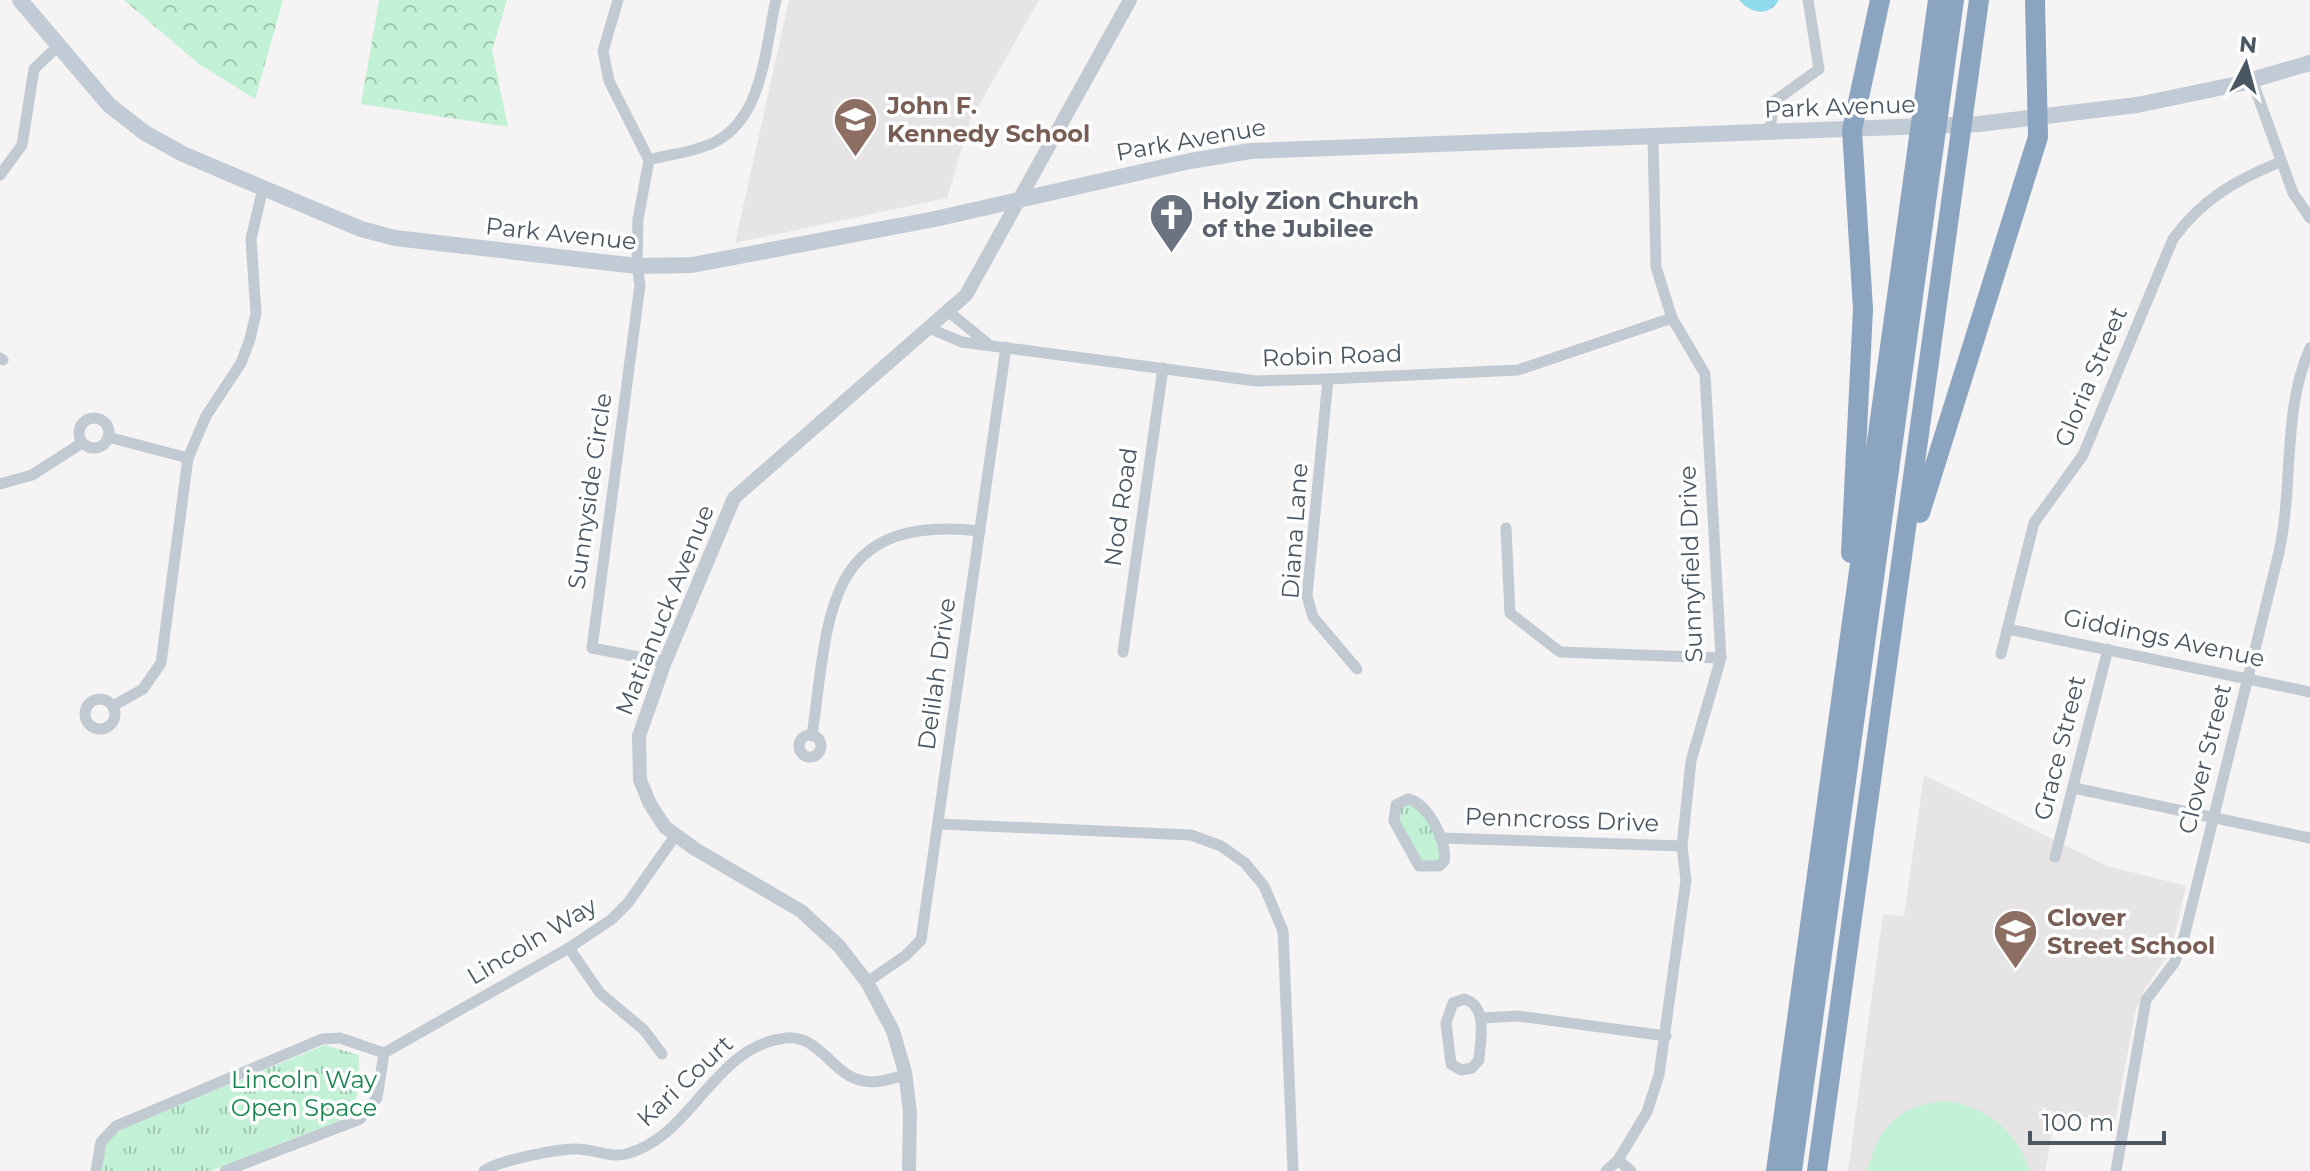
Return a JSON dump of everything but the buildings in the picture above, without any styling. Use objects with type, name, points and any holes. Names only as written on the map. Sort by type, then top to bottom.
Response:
[{"type":"highway","points":[[1858,588],[1850,556],[1863,309],[1852,130],[1880,0]]},
{"type":"highway","points":[[1938,0],[1944,101]]},
{"type":"highway","points":[[1792,1171],[1944,101],[1954,0]]},
{"type":"highway","points":[[1801,1171],[1937,151],[1962,0]]},
{"type":"highway","points":[[1944,101],[1979,0]]},
{"type":"highway","points":[[1898,593],[1911,563],[1929,477],[2037,141],[2035,0]]},
{"type":"highway","points":[[1776,1171],[1858,588],[1937,151]]},
{"type":"highway","points":[[1817,1171],[1898,593],[1937,151]]},
{"type":"main road","name":"Park Avenue","points":[[20,0],[109,105],[145,133],[183,154],[361,229],[395,238],[637,266],[692,265],[760,255],[830,236],[935,219],[1020,198],[1251,151],[1852,130],[2039,119],[2137,105],[2252,80],[2310,63]]},
{"type":"street","points":[[618,0],[603,51],[609,81],[649,160],[638,219],[637,266]]},
{"type":"street","points":[[649,160],[711,144],[740,120],[754,99],[776,0]]},
{"type":"street","name":"Matianuck Avenue","points":[[909,1171],[910,1112],[906,1075],[893,1031],[867,982],[839,946],[801,911],[675,836],[650,804],[637,761],[641,728],[665,662],[734,498],[931,329],[966,295],[1130,0]]},
{"type":"street","points":[[1770,133],[1773,102],[1819,69],[1808,0]]},
{"type":"street","points":[[0,175],[22,145],[34,69],[59,45]]},
{"type":"street","points":[[2252,80],[2293,193],[2310,218]]},
{"type":"street","name":"Sunnyfield Drive","points":[[1606,1171],[1618,1160],[1647,1112],[1659,1075],[1686,880],[1682,846],[1691,761],[1721,658],[1705,374],[1672,318],[1656,267],[1653,138]]},
{"type":"street","name":"Gloria Street","points":[[2001,654],[2034,523],[2078,465],[2173,239],[2194,211],[2217,192],[2280,162]]},
{"type":"street","points":[[113,706],[143,689],[161,663],[188,458],[206,416],[241,363],[256,313],[251,239],[263,188]]},
{"type":"street","name":"Sunnyside Circle","points":[[637,266],[640,285],[592,648],[665,662]]},
{"type":"street","name":"Robin Road","points":[[949,312],[987,343]]},
{"type":"street","name":"Robin Road","points":[[931,329],[962,342],[1256,381],[1518,370],[1672,318]]},
{"type":"street","name":"Delilah Drive","points":[[867,982],[905,956],[921,940],[1006,347]]},
{"type":"street","name":"Clover Street","points":[[2116,1171],[2146,1000],[2174,963],[2182,945],[2285,526],[2294,396],[2310,348]]},
{"type":"street","name":"Nod Road","points":[[1123,652],[1163,368]]},
{"type":"street","name":"Diana Lane","points":[[1328,379],[1307,596],[1313,617],[1357,669]]},
{"type":"street","points":[[82,443],[79,429],[90,419],[103,422],[108,437]]},
{"type":"street","points":[[108,437],[188,458]]},
{"type":"street","points":[[82,443],[98,448],[108,437]]},
{"type":"street","points":[[0,484],[32,475],[56,463],[82,443]]},
{"type":"street","points":[[812,736],[833,600],[849,572],[867,552],[916,529],[940,526],[980,531]]},
{"type":"street","points":[[1506,528],[1510,613],[1560,652],[1721,658]]},
{"type":"street","name":"Giddings Avenue","points":[[2008,629],[2310,692]]},
{"type":"street","name":"Grace Street","points":[[2055,857],[2108,649]]},
{"type":"street","points":[[2074,788],[2310,838]]},
{"type":"street","name":"Penncross Drive","points":[[1408,799],[1417,801],[1440,838],[1445,847],[1444,861],[1432,868],[1419,866],[1394,821],[1396,805],[1408,799]]},
{"type":"street","points":[[939,824],[1191,835],[1221,846],[1245,863],[1264,886],[1283,931],[1293,1171]]},
{"type":"street","name":"Lincoln Way","points":[[384,1053],[569,948],[621,911],[675,836]]},
{"type":"street","name":"Penncross Drive","points":[[1440,838],[1682,846]]},
{"type":"street","points":[[569,948],[600,993],[644,1030],[662,1054]]},
{"type":"street","points":[[1458,1000],[1469,1000],[1481,1018],[1479,1060],[1472,1068],[1455,1068],[1449,1056],[1449,1009],[1458,1000]]},
{"type":"street","points":[[1481,1018],[1518,1016],[1666,1036]]},
{"type":"street","points":[[96,1171],[101,1142],[116,1126],[322,1039],[340,1038],[384,1053],[377,1098],[360,1119],[225,1171]]},
{"type":"street","name":"Kari Court","points":[[470,1171],[484,1171],[500,1161],[564,1149],[620,1155],[640,1149],[678,1122],[742,1054],[780,1039],[805,1041],[844,1073],[861,1081],[906,1075]]},
{"type":"street","points":[[1618,1160],[1631,1171]]},
{"type":"shaded area","name":"John F. Kennedy School","points":[[789,0],[1039,0],[970,121],[947,198],[735,243]]},
{"type":"shaded area","name":"Clover Street School","points":[[1924,775],[2107,866],[2186,886],[2171,951],[2145,989],[2135,1012],[2115,1122],[2056,1112],[2045,1171],[1848,1171],[1883,914],[1904,916]]},
{"type":"green space","points":[[124,0],[283,0],[255,99],[199,64]]},
{"type":"green space","points":[[379,0],[507,0],[492,50],[508,127],[361,104]]},
{"type":"green space","points":[[1409,803],[1426,819],[1434,833],[1441,856],[1437,862],[1421,862],[1399,821],[1399,809]]},
{"type":"green space","name":"Lincoln Way Open Space","points":[[325,1045],[359,1055],[358,1093],[351,1116],[211,1171],[102,1171],[101,1158],[105,1147],[121,1129]]},
{"type":"green space","points":[[1945,1101],[1974,1108],[1998,1123],[2017,1144],[2030,1171],[1867,1171],[1877,1142],[1892,1121],[1915,1108]]},
{"type":"water","points":[[1739,0],[1779,0],[1770,9],[1760,12]]},
{"type":"place","name":"John F. Kennedy School","points":[[856,159]]},
{"type":"place","name":"Holy Zion Church of the Jubilee","points":[[1171,254]]},
{"type":"place","name":"Clover Street School","points":[[2016,971]]}]
